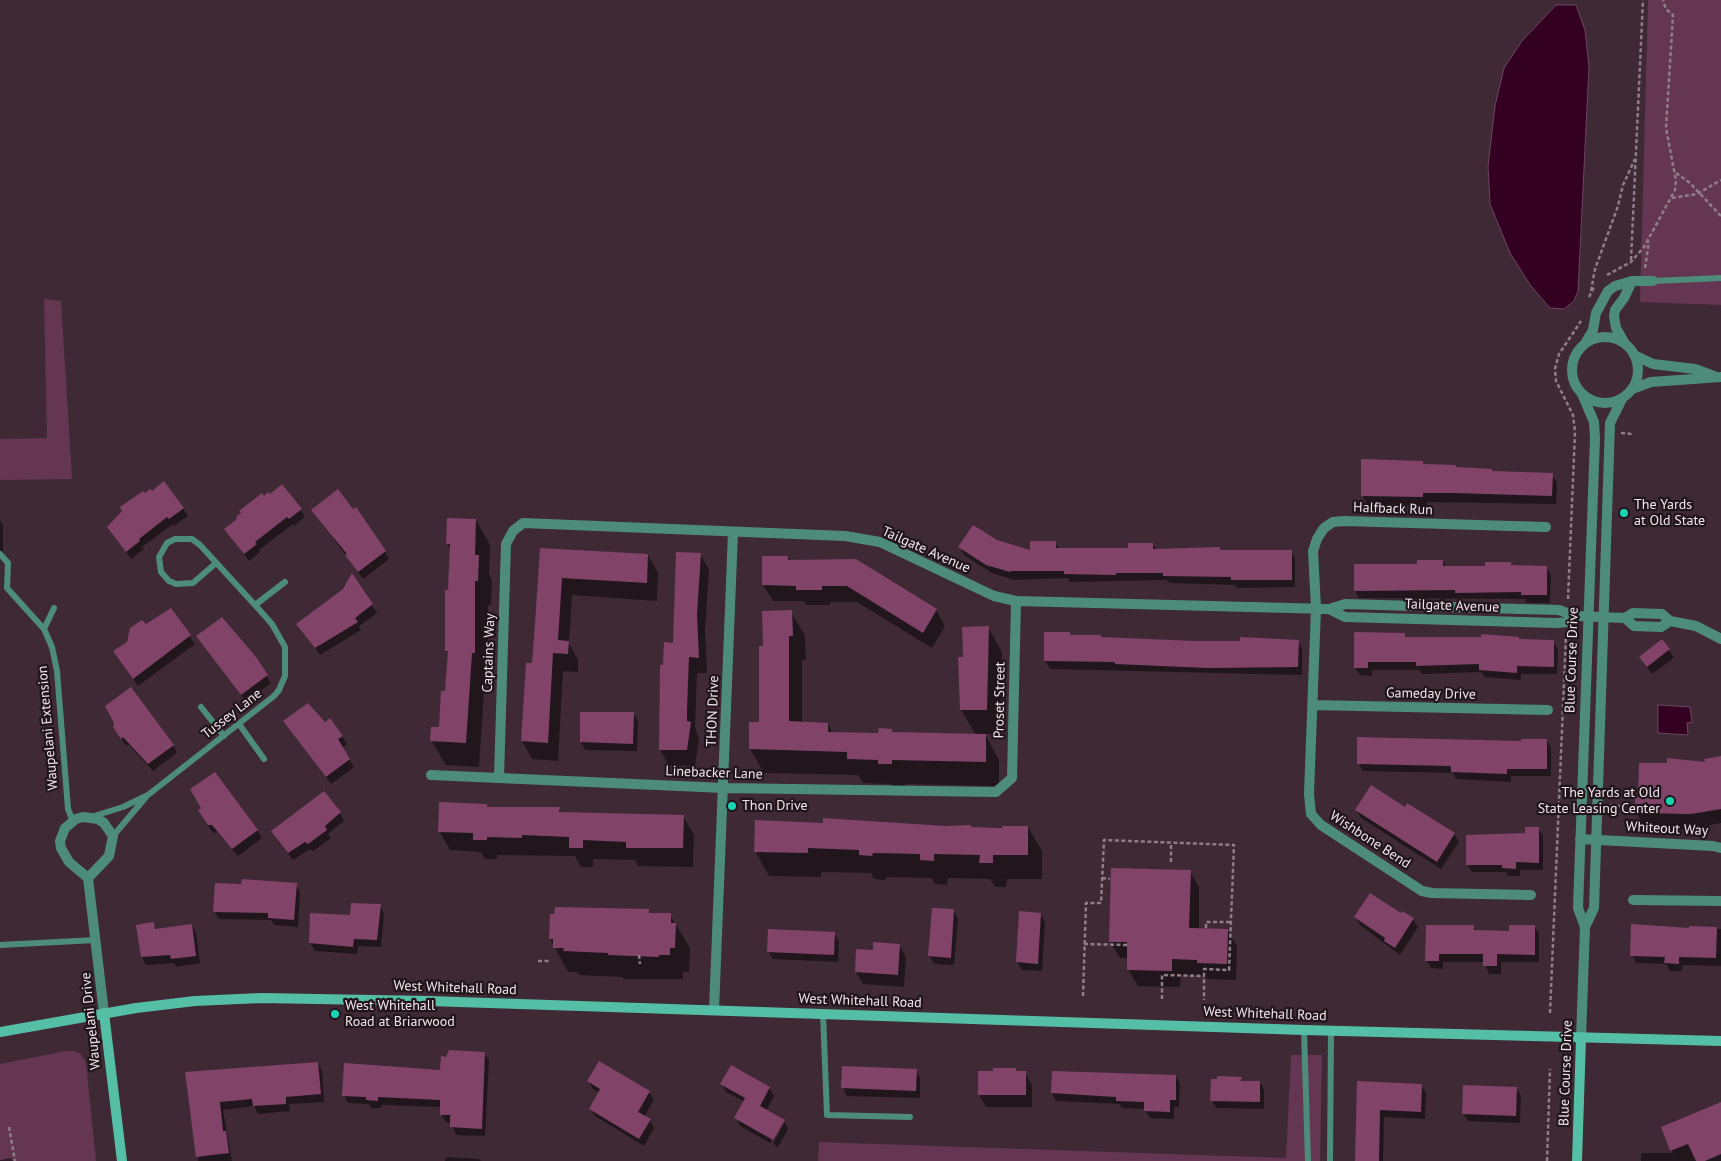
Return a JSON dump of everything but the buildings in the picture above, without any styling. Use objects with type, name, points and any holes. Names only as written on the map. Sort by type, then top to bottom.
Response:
[{"type":"main road","name":"West Whitehall Road","points":[[0,1032],[104,1013],[195,1001],[261,998],[429,1001],[1331,1031],[1721,1041]]},
{"type":"main road","name":"Waupelani Drive","points":[[104,1013],[122,1161]]},
{"type":"main road","name":"Blue Course Drive","points":[[1577,1161],[1581,1038]]},
{"type":"street","name":"Blue Course Drive","points":[[1581,1038],[1585,927],[1578,908],[1587,615],[1595,438],[1594,422],[1583,396],[1576,388],[1571,368],[1573,358],[1593,330],[1596,313],[1603,297],[1614,286],[1642,281]]},
{"type":"street","points":[[1632,389],[1637,377],[1638,368],[1634,355],[1624,343],[1616,328],[1614,316],[1615,310],[1624,298],[1642,281]]},
{"type":"street","points":[[1586,342],[1605,336],[1624,343]]},
{"type":"street","points":[[1634,355],[1653,364],[1695,369],[1718,377]]},
{"type":"street","points":[[1632,389],[1650,382],[1718,377]]},
{"type":"street","name":"Blue Course Drive","points":[[1585,927],[1594,908],[1610,423],[1622,399],[1632,389]]},
{"type":"street","points":[[1583,396],[1602,403],[1622,399]]},
{"type":"street","name":"Halfback Run","points":[[1316,608],[1313,551],[1317,539],[1324,528],[1333,522],[1546,528]]},
{"type":"street","name":"Tailgate Avenue","points":[[513,530],[523,523],[845,536],[880,542],[994,596],[1016,601],[1329,608],[1345,617],[1557,623],[1567,622],[1575,616],[1603,616]]},
{"type":"street","name":"Captains Way","points":[[499,778],[506,544],[513,530]]},
{"type":"street","name":"THON Drive","points":[[714,1010],[724,788],[732,532]]},
{"type":"street","name":"Proset Street","points":[[996,792],[1012,778],[1016,601]]},
{"type":"street","name":"Wishbone Bend","points":[[1316,608],[1309,804],[1311,814],[1321,825],[1422,891],[1432,893],[1531,895]]},
{"type":"street","points":[[1603,616],[1625,618],[1633,613],[1662,614],[1670,621],[1696,626],[1721,639]]},
{"type":"street","name":"Gameday Drive","points":[[1312,705],[1548,710]]},
{"type":"street","name":"Linebacker Lane","points":[[431,774],[724,788],[996,792]]},
{"type":"street","points":[[90,817],[104,823],[113,836],[109,856],[88,878],[69,862],[61,848],[62,834],[73,821],[90,817]]},
{"type":"street","name":"Whiteout Way","points":[[1580,839],[1721,848]]},
{"type":"street","name":"Waupelani Drive","points":[[88,878],[104,1013]]},
{"type":"street","points":[[1633,900],[1721,901]]},
{"type":"lane","points":[[1642,281],[1721,278]]},
{"type":"lane","name":"Tussey Lane","points":[[90,817],[123,807],[148,794],[274,696],[285,676],[287,656],[282,641],[272,624],[200,545],[184,538],[167,543],[159,557],[161,572],[169,581],[176,584],[193,583],[216,563]]},
{"type":"lane","name":"Waupelani Extension","points":[[0,554],[8,563],[3,588],[44,629],[52,647],[57,671],[68,809],[73,821]]},
{"type":"lane","points":[[255,605],[285,582]]},
{"type":"lane","points":[[44,629],[54,608]]},
{"type":"lane","points":[[201,707],[224,736]]},
{"type":"lane","points":[[239,724],[264,759]]},
{"type":"lane","name":"Tussey Lane","points":[[113,836],[148,794]]},
{"type":"lane","points":[[0,944],[96,940]]},
{"type":"lane","points":[[823,1013],[827,1115],[910,1117]]},
{"type":"lane","points":[[1304,1030],[1308,1161]]},
{"type":"lane","points":[[1330,1161],[1331,1031]]},
{"type":"path","points":[[1630,262],[1643,0]]},
{"type":"path","points":[[1642,281],[1655,223],[1672,198],[1676,182],[1666,128],[1673,15],[1666,9],[1663,0]]},
{"type":"path","points":[[1588,299],[1595,269],[1618,206],[1623,185],[1636,156]]},
{"type":"path","points":[[1674,172],[1690,183],[1697,194],[1721,216]]},
{"type":"path","points":[[1672,198],[1697,194],[1721,180]]},
{"type":"path","points":[[1604,277],[1620,265],[1630,262],[1650,240]]},
{"type":"path","points":[[1590,292],[1598,281]]},
{"type":"path","points":[[1568,600],[1575,432],[1573,415],[1556,381],[1555,369],[1559,354],[1585,314]]},
{"type":"path","points":[[1619,433],[1632,434]]},
{"type":"path","points":[[1550,1013],[1566,632]]},
{"type":"path","points":[[1559,803],[1567,804]]},
{"type":"path","points":[[1604,805],[1620,806]]},
{"type":"path","points":[[1083,996],[1086,903],[1101,903],[1104,840],[1234,845],[1229,970],[1204,969],[1204,1000]]},
{"type":"path","points":[[1171,843],[1171,862]]},
{"type":"path","points":[[1102,878],[1110,879]]},
{"type":"path","points":[[1206,928],[1206,922],[1231,922]]},
{"type":"path","points":[[1084,944],[1127,946]]},
{"type":"path","points":[[639,954],[640,964]]},
{"type":"path","points":[[538,961],[550,961]]},
{"type":"path","points":[[1162,999],[1162,975],[1204,976]]},
{"type":"path","points":[[1548,1161],[1550,1069]]},
{"type":"path","points":[[9,1127],[15,1161]]},
{"type":"shaded area","points":[[1648,0],[1721,0],[1721,305],[1640,302]]},
{"type":"shaded area","points":[[1556,5],[1576,5],[1585,30],[1589,67],[1578,291],[1574,301],[1564,309],[1550,308],[1531,286],[1510,253],[1490,204],[1488,166],[1495,106],[1504,68],[1522,41]]},
{"type":"shaded area","points":[[44,299],[61,301],[72,479],[0,480],[0,439],[47,438]]},
{"type":"shaded area","points":[[1658,705],[1690,707],[1692,722],[1687,723],[1688,735],[1658,733]]},
{"type":"shaded area","points":[[66,1051],[75,1051],[81,1054],[86,1063],[96,1161],[0,1161],[0,1064]]},
{"type":"shaded area","points":[[1291,1055],[1322,1055],[1320,1161],[818,1161],[819,1142],[1286,1158]]},
{"type":"place","name":"The Yards at Old State","points":[[1624,513]]},
{"type":"place","name":"The Yards at Old State Leasing Center","points":[[1670,801]]},
{"type":"place","name":"Thon Drive","points":[[732,806]]},
{"type":"place","name":"West Whitehall Road at Briarwood","points":[[335,1014]]}]
